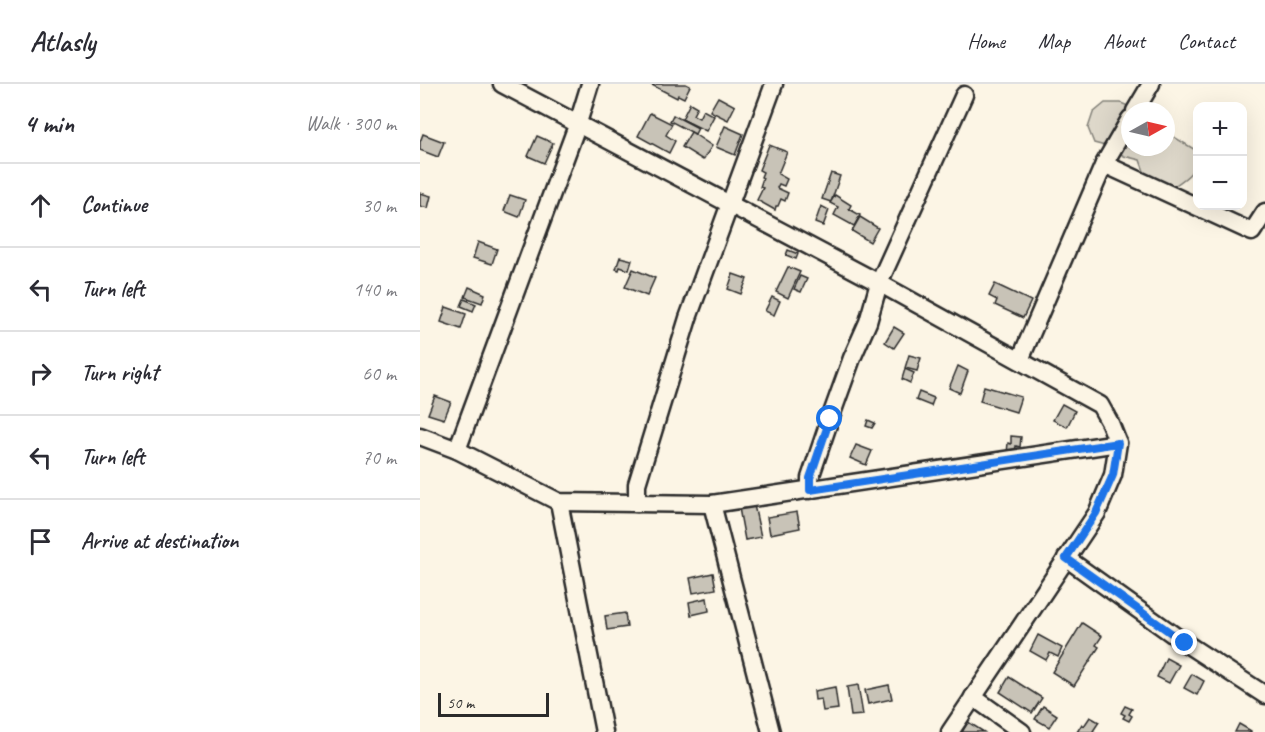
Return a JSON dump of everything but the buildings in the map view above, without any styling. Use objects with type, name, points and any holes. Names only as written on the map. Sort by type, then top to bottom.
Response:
[{"type":"street","points":[[502,84],[879,283],[1100,405],[1118,443],[1113,475],[1096,513],[950,732]]},
{"type":"street","points":[[457,450],[578,123],[590,84]]},
{"type":"street","points":[[637,503],[637,484],[685,329],[774,84]]},
{"type":"street","points":[[1140,102],[1151,84]]},
{"type":"street","points":[[810,490],[810,478],[852,357],[868,322],[879,283],[964,95]]},
{"type":"street","points":[[1020,360],[1104,164],[1121,135]]},
{"type":"street","points":[[1104,164],[1252,232],[1265,212]]},
{"type":"street","points":[[420,436],[457,450],[559,502],[712,504],[1118,443]]},
{"type":"street","points":[[559,502],[604,732]]},
{"type":"street","points":[[712,504],[771,732]]},
{"type":"street","points":[[1066,558],[1185,643],[1265,695]]},
{"type":"street","points":[[973,697],[1022,732]]},
{"type":"shaded area","points":[[1105,103],[1121,103],[1121,154],[1109,147],[1094,143],[1088,128],[1093,113]]},
{"type":"shaded area","points":[[1175,138],[1193,149],[1193,169],[1182,181],[1171,188],[1145,174],[1140,160],[1124,156],[1175,156]]},
{"type":"route","points":[[830,419],[810,478],[810,490],[1118,443],[1113,475],[1096,513],[1066,558],[1185,643]]}]
